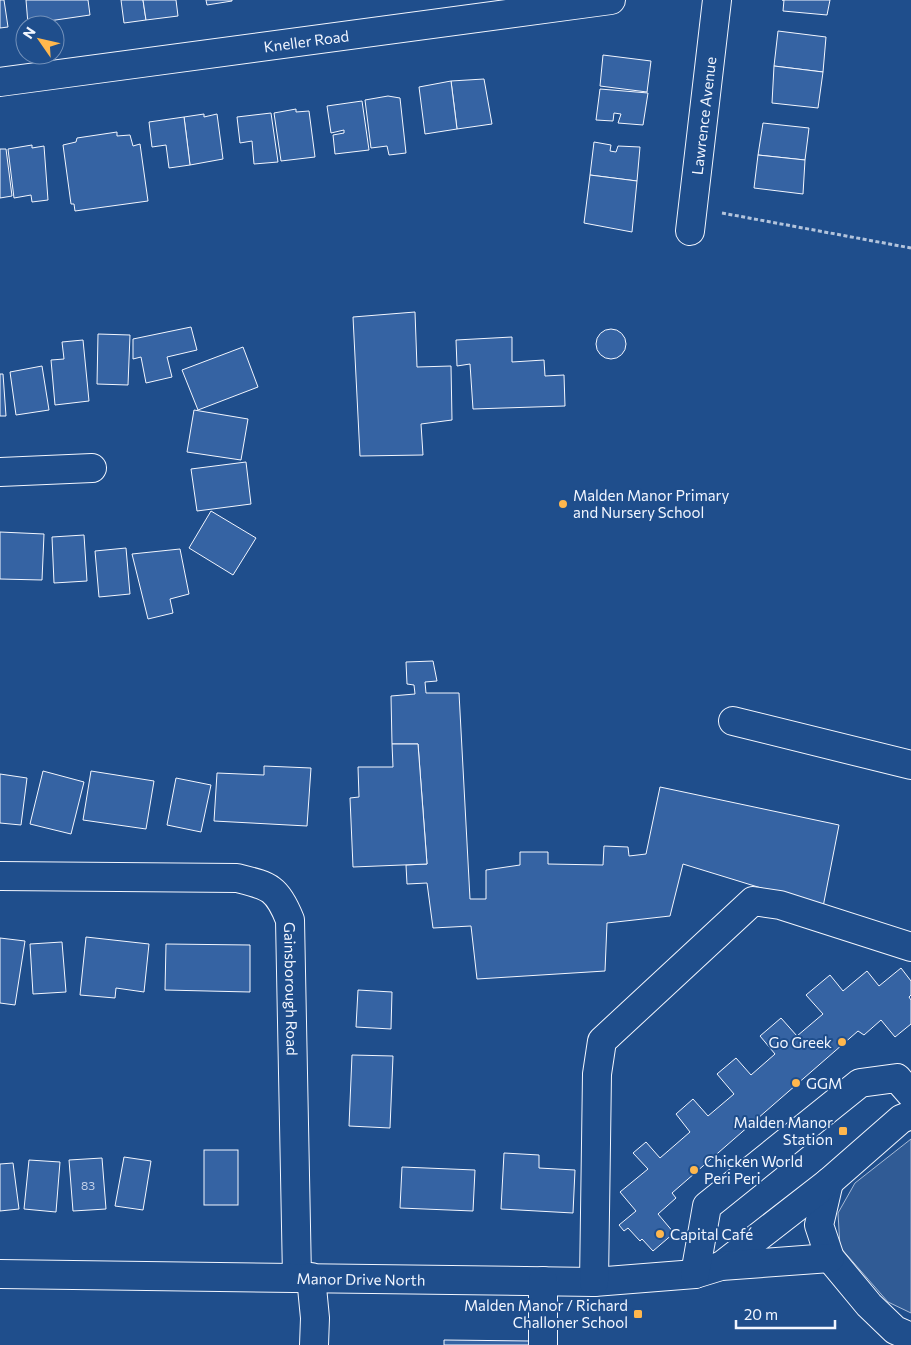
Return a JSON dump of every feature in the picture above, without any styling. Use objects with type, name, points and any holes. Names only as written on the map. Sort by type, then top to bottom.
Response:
[{"type":"street","name":"Kneller Road","points":[[0,82],[612,0]]},
{"type":"street","name":"Lawrence Avenue","points":[[692,219],[716,0]]},
{"type":"street","points":[[0,472],[92,468]]},
{"type":"street","points":[[733,721],[911,764]]},
{"type":"street","name":"Gainsborough Road","points":[[0,876],[237,878],[264,885],[282,898],[290,920],[304,1277],[315,1318],[314,1345]]},
{"type":"street","points":[[594,1282],[597,1074],[602,1041],[753,901],[780,905],[911,947]]},
{"type":"street","points":[[695,1274],[707,1206],[860,1083],[897,1078],[911,1094]]},
{"type":"street","name":"Manor Drive North","points":[[721,1266],[829,1182],[901,1119],[911,1115]]},
{"type":"street","points":[[829,1182],[819,1225],[830,1258],[869,1305],[899,1337]]},
{"type":"street","name":"Manor Drive North","points":[[0,1274],[594,1282],[695,1274],[721,1266],[830,1258]]},
{"type":"street","points":[[543,1281],[544,1345]]},
{"type":"path","points":[[692,219],[911,248]]},
{"type":"shaded area","points":[[911,1139],[911,1313],[888,1302],[840,1247],[838,1213],[855,1183]]},
{"type":"building","points":[[0,0],[4,0],[8,27],[0,28]]},
{"type":"building","points":[[26,0],[88,0],[90,15],[65,19],[65,15],[27,15]]},
{"type":"building","points":[[121,0],[143,0],[146,20],[124,23]]},
{"type":"building","points":[[143,0],[176,0],[178,16],[146,20]]},
{"type":"building","points":[[206,0],[232,0],[232,1],[207,5]]},
{"type":"building","points":[[784,0],[830,0],[827,15],[783,11]]},
{"type":"building","points":[[778,31],[826,37],[823,72],[774,66]]},
{"type":"building","points":[[603,55],[651,61],[647,92],[600,86]]},
{"type":"building","points":[[774,66],[823,72],[818,108],[772,103]]},
{"type":"building","points":[[484,79],[492,124],[457,129],[451,81]]},
{"type":"building","points":[[451,81],[457,129],[425,134],[419,87]]},
{"type":"building","points":[[600,89],[648,93],[643,125],[618,123],[621,114],[614,113],[613,121],[596,120]]},
{"type":"building","points":[[388,96],[400,98],[406,153],[389,155],[387,146],[371,148],[365,100]]},
{"type":"building","points":[[362,101],[369,150],[335,154],[333,135],[344,133],[344,130],[331,133],[327,106]]},
{"type":"building","points":[[296,109],[296,112],[309,111],[315,157],[281,161],[274,113]]},
{"type":"building","points":[[271,113],[278,162],[254,164],[252,141],[240,143],[237,117]]},
{"type":"building","points":[[204,114],[204,117],[217,114],[223,159],[190,165],[184,117]]},
{"type":"building","points":[[184,117],[190,165],[169,168],[166,145],[152,147],[149,122]]},
{"type":"building","points":[[763,123],[809,128],[805,160],[758,155]]},
{"type":"building","points":[[117,132],[117,136],[130,135],[133,146],[140,144],[148,201],[75,211],[74,204],[71,204],[63,145],[76,142],[77,138]]},
{"type":"building","points":[[594,142],[611,145],[610,151],[616,152],[618,146],[640,147],[637,181],[590,175]]},
{"type":"building","points":[[32,145],[32,148],[44,146],[48,200],[32,202],[31,195],[14,198],[8,149]]},
{"type":"building","points":[[0,149],[6,149],[12,196],[0,198]]},
{"type":"building","points":[[758,155],[805,160],[803,194],[754,188]]},
{"type":"building","points":[[590,175],[637,181],[632,232],[584,223]]},
{"type":"building","points":[[415,312],[417,367],[451,366],[452,420],[421,424],[423,455],[360,456],[353,317]]},
{"type":"building","points":[[191,327],[197,350],[167,357],[172,377],[146,383],[141,357],[133,359],[133,339]]},
{"type":"building","points":[[611,329],[622,333],[626,344],[622,355],[611,359],[600,355],[596,344],[600,333]]},
{"type":"building","points":[[98,334],[130,335],[128,385],[97,384]]},
{"type":"building","points":[[512,337],[512,362],[544,360],[545,376],[564,375],[565,406],[473,409],[470,364],[457,366],[456,340]]},
{"type":"building","points":[[83,340],[89,401],[55,405],[51,360],[64,359],[62,342]]},
{"type":"building","points":[[243,347],[258,387],[198,410],[182,370]]},
{"type":"building","points":[[42,366],[49,410],[16,415],[10,372]]},
{"type":"building","points":[[0,374],[3,374],[6,416],[0,416]]},
{"type":"building","points":[[194,410],[248,419],[241,460],[187,452]]},
{"type":"building","points":[[246,462],[251,504],[197,511],[191,469]]},
{"type":"building","points":[[211,511],[256,538],[233,575],[189,548]]},
{"type":"building","points":[[0,532],[44,534],[42,580],[0,579]]},
{"type":"building","points":[[84,535],[87,581],[54,583],[52,537]]},
{"type":"building","points":[[126,548],[130,594],[99,597],[95,551]]},
{"type":"building","points":[[180,549],[189,594],[170,599],[173,613],[148,619],[132,554]]},
{"type":"building","points":[[433,661],[437,681],[425,682],[426,693],[459,693],[470,899],[486,899],[486,870],[520,865],[520,852],[548,852],[548,864],[603,865],[604,846],[628,847],[629,856],[646,854],[660,787],[839,825],[823,907],[683,864],[670,916],[607,923],[605,971],[477,979],[471,926],[433,928],[427,883],[407,884],[406,865],[427,864],[418,744],[392,744],[391,696],[415,694],[414,685],[407,684],[406,662]]},
{"type":"building","points":[[392,744],[418,744],[427,864],[353,867],[350,798],[359,797],[358,767],[393,767]]},
{"type":"building","points":[[264,766],[311,768],[307,826],[214,821],[217,773],[264,775]]},
{"type":"building","points":[[43,771],[84,782],[71,834],[30,824]]},
{"type":"building","points":[[91,771],[154,781],[146,829],[83,820]]},
{"type":"building","points":[[0,774],[27,778],[21,825],[0,823]]},
{"type":"building","points":[[176,778],[211,785],[201,832],[167,825]]},
{"type":"building","points":[[86,937],[149,944],[144,992],[116,988],[115,998],[80,995]]},
{"type":"building","points":[[0,938],[25,941],[15,1005],[0,1003]]},
{"type":"building","points":[[62,942],[66,992],[33,994],[30,944]]},
{"type":"building","points":[[166,944],[250,945],[250,992],[165,990]]},
{"type":"building","points":[[901,968],[911,981],[911,995],[909,997],[911,1000],[911,1024],[895,1037],[881,1020],[864,1035],[858,1031],[672,1193],[676,1198],[658,1214],[674,1233],[653,1251],[628,1228],[624,1231],[619,1225],[636,1211],[620,1192],[648,1169],[633,1153],[646,1142],[660,1158],[690,1132],[676,1114],[693,1099],[708,1116],[734,1094],[717,1074],[736,1058],[751,1075],[775,1054],[760,1036],[781,1018],[797,1036],[823,1014],[806,995],[830,975],[843,991],[867,971],[879,986]]},
{"type":"building","points":[[358,990],[392,992],[391,1029],[356,1027]]},
{"type":"building","points":[[352,1055],[393,1056],[390,1128],[349,1126]]},
{"type":"building","points":[[204,1150],[238,1150],[238,1205],[204,1205]]},
{"type":"building","points":[[504,1153],[539,1155],[539,1168],[575,1170],[573,1213],[501,1209]]},
{"type":"building","points":[[124,1157],[151,1161],[143,1210],[115,1206]]},
{"type":"building","points":[[102,1158],[106,1209],[73,1211],[69,1160]]},
{"type":"building","points":[[29,1160],[60,1162],[56,1212],[24,1209]]},
{"type":"building","points":[[13,1163],[19,1209],[0,1211],[0,1164]]},
{"type":"building","points":[[402,1167],[475,1170],[473,1211],[400,1208]]},
{"type":"building","points":[[444,1340],[531,1341],[531,1345],[444,1345]]},
{"type":"place","name":"Malden Manor Primary and Nursery School","points":[[563,504]]},
{"type":"place","name":"Go Greek","points":[[842,1042]]},
{"type":"place","name":"GGM","points":[[796,1083]]},
{"type":"place","name":"Malden Manor Station","points":[[843,1131]]},
{"type":"place","name":"Chicken World Peri Peri","points":[[694,1170]]},
{"type":"place","name":"Capital Café","points":[[660,1234]]},
{"type":"place","name":"Malden Manor / Richard Challoner School","points":[[638,1314]]}]
